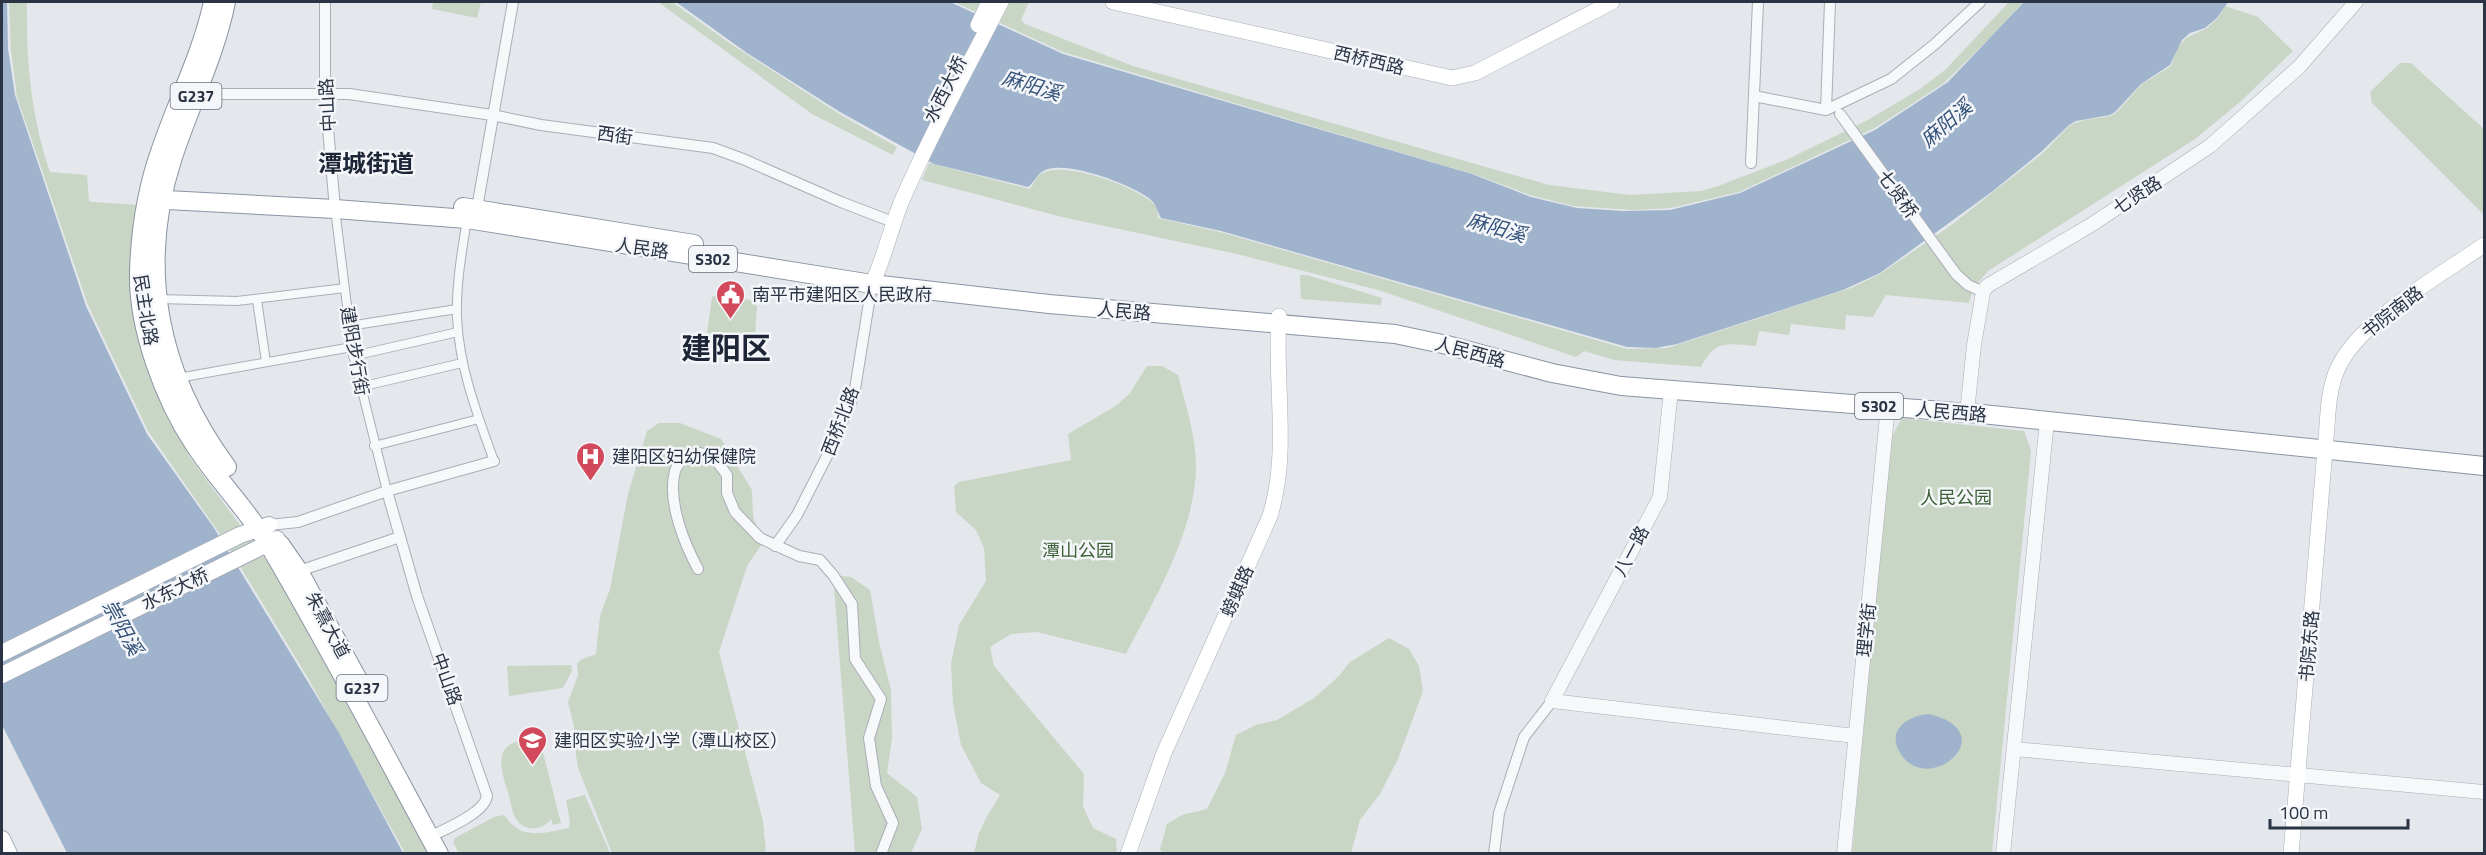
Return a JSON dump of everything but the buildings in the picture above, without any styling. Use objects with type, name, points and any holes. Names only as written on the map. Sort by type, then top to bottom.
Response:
[{"type":"highway","name":"民主北路","points":[[213,2],[173,156],[156,194],[141,239],[139,277],[144,320],[157,367],[175,410],[194,444],[265,537]]},
{"type":"highway","name":"民主北路","points":[[190,94],[215,45],[226,2]]},
{"type":"highway","name":"民主北路","points":[[156,194],[155,276],[160,320],[177,378],[188,407],[265,537]]},
{"type":"highway","name":"人民路","points":[[156,194],[334,203],[473,216],[579,239],[874,276],[1048,304],[1284,321]]},
{"type":"highway","name":"人民西路","points":[[1284,321],[1395,334],[1552,373],[1622,386],[2484,455]]},
{"type":"highway","name":"人民西路","points":[[1284,321],[1395,326],[1424,330],[1556,363],[1623,375],[1968,403],[2329,444],[2484,466]]},
{"type":"highway","name":"朱熹大道","points":[[265,537],[299,572],[435,834],[439,854]]},
{"type":"highway","name":"朱熹大道","points":[[265,537],[435,834],[452,854]]},
{"type":"main road","name":"水西大桥","points":[[906,179],[989,2]]},
{"type":"main road","points":[[874,276],[889,221],[906,179],[1001,2]]},
{"type":"main road","name":"西桥西路","points":[[1113,2],[1452,78],[1475,74],[1612,2]]},
{"type":"main road","name":"书院南路","points":[[2329,444],[2330,392],[2337,370],[2349,349],[2382,317],[2484,245]]},
{"type":"main road","points":[[2329,444],[2340,383],[2356,354],[2386,326],[2484,257]]},
{"type":"main road","points":[[1136,854],[1162,777],[1277,517],[1285,493],[1289,448],[1284,321]]},
{"type":"main road","name":"螃蜞路","points":[[1128,854],[1164,753],[1270,516],[1275,500],[1281,444],[1277,365],[1284,321]]},
{"type":"main road","name":"书院东路","points":[[2293,854],[2329,444]]},
{"type":"main road","name":"水东大桥","points":[[2,653],[240,535],[265,537]]},
{"type":"main road","name":"水东大桥","points":[[2,675],[265,537]]},
{"type":"main road","points":[[2,839],[9,854]]},
{"type":"street","name":"中山路","points":[[325,2],[325,93],[334,203]]},
{"type":"street","points":[[265,537],[298,522],[387,491],[494,461],[462,363],[457,309],[460,264],[473,216],[513,2]]},
{"type":"street","points":[[1751,163],[1758,2]]},
{"type":"street","points":[[1826,110],[1830,2]]},
{"type":"street","points":[[1754,96],[1826,110],[1891,79],[1935,44],[1980,2]]},
{"type":"street","name":"七贤路","points":[[1983,292],[1991,282],[2091,225],[2210,146],[2299,67],[2356,2]]},
{"type":"street","name":"西街","points":[[190,94],[325,93],[392,99],[492,115],[541,126],[713,148],[889,221]]},
{"type":"street","name":"七贤桥","points":[[1840,114],[1956,274],[1968,285],[1983,292]]},
{"type":"street","name":"建阳步行街","points":[[334,203],[353,352],[374,446],[387,491]]},
{"type":"street","name":"西桥北路","points":[[776,546],[797,515],[828,454],[854,395],[874,276]]},
{"type":"street","points":[[158,299],[198,302],[257,300],[345,288]]},
{"type":"street","points":[[1968,403],[1974,345],[1983,292]]},
{"type":"street","points":[[257,300],[266,362]]},
{"type":"street","points":[[349,326],[457,309]]},
{"type":"street","points":[[177,378],[266,362],[353,352],[458,332]]},
{"type":"street","points":[[360,387],[462,363]]},
{"type":"street","name":"八一路","points":[[1552,701],[1660,497],[1671,390]]},
{"type":"street","name":"理学街","points":[[1844,854],[1888,406]]},
{"type":"street","points":[[374,446],[479,419]]},
{"type":"street","points":[[2003,854],[2047,421]]},
{"type":"street","points":[[698,569],[684,544],[673,491],[676,469],[686,455],[700,453],[715,459],[727,476],[727,493],[735,512],[760,538],[799,556],[820,560],[852,604],[855,659],[881,699],[869,738],[876,786],[893,823],[881,854]]},
{"type":"street","name":"中山路","points":[[387,491],[417,596],[486,789],[487,801],[480,810],[435,834]]},
{"type":"street","points":[[265,537],[298,522]]},
{"type":"street","points":[[299,572],[400,537]]},
{"type":"street","points":[[1494,854],[1499,813],[1524,737],[1552,701],[1855,736]]},
{"type":"street","points":[[2014,748],[2484,792]]},
{"type":"green space","points":[[9,2],[27,2],[31,88],[38,130],[50,172],[87,175],[89,201],[141,205],[194,450],[188,455],[274,571],[381,755],[434,853],[405,853],[308,678],[224,540],[148,431],[88,305],[17,97],[11,51]]},
{"type":"green space","points":[[433,2],[481,2],[477,18],[432,9]]},
{"type":"green space","points":[[658,2],[672,2],[731,44],[841,115],[897,147],[893,155],[812,114]]},
{"type":"green space","points":[[954,2],[1029,2],[1021,20],[1025,24],[1133,66],[1549,185],[1630,195],[1701,191],[1718,186],[1786,160],[1866,121],[1920,89],[1945,70],[2009,2],[2023,2],[1944,83],[1875,128],[1739,192],[1671,208],[1633,210],[1573,206],[1530,195],[1476,175],[1063,52]]},
{"type":"green space","points":[[2225,6],[2258,17],[2293,51],[2240,102],[2195,139],[1988,271],[1973,289],[1969,303],[1886,295],[1873,317],[1846,315],[1845,330],[1791,324],[1789,335],[1759,331],[1756,346],[1723,345],[1706,358],[1701,367],[1614,360],[1584,351],[1576,357],[1378,290],[1237,254],[1062,217],[922,180],[929,163],[1030,189],[1038,177],[1045,172],[1070,170],[1086,173],[1119,184],[1147,198],[1156,207],[1158,218],[1224,233],[1627,349],[1667,348],[1851,288],[1880,274],[1950,226],[2043,153],[2070,125],[2111,116],[2117,112],[2142,84],[2171,66],[2178,47],[2186,38],[2207,28],[2218,18]]},
{"type":"green space","points":[[2400,63],[2411,63],[2484,129],[2484,215],[2372,103],[2370,92]]},
{"type":"green space","points":[[1300,275],[1307,275],[1382,298],[1381,305],[1301,299]]},
{"type":"green space","points":[[719,295],[750,300],[757,306],[755,337],[751,341],[710,337],[707,334],[712,297]]},
{"type":"green space","name":"潭山公园","points":[[1147,366],[1162,366],[1178,375],[1192,431],[1196,465],[1189,514],[1181,539],[1161,587],[1126,654],[1037,632],[1011,634],[990,647],[994,666],[1084,774],[1083,806],[1093,828],[1116,839],[1117,853],[974,853],[979,833],[1000,795],[981,783],[961,745],[953,704],[951,664],[959,625],[986,581],[984,548],[976,530],[956,512],[954,486],[959,482],[1071,460],[1068,434],[1117,405],[1130,393]]},
{"type":"green space","name":"人民公园","points":[[1902,418],[2024,431],[2031,451],[1992,853],[1852,854],[1891,438]]},
{"type":"green space","points":[[659,423],[680,423],[721,439],[752,490],[753,515],[762,544],[747,566],[719,652],[763,821],[766,853],[612,853],[578,768],[574,726],[568,702],[578,675],[577,664],[580,660],[596,654],[600,616],[610,589],[628,494],[647,431]]},
{"type":"green space","points":[[833,575],[851,577],[870,590],[879,642],[891,690],[892,739],[887,773],[917,797],[922,829],[911,853],[855,853]]},
{"type":"green space","points":[[1389,638],[1409,649],[1419,666],[1423,691],[1398,759],[1380,794],[1360,820],[1351,853],[1163,854],[1160,849],[1167,824],[1182,815],[1207,809],[1225,773],[1236,735],[1256,725],[1277,720],[1314,698],[1339,676],[1350,662]]},
{"type":"green space","points":[[571,665],[572,671],[563,688],[509,696],[507,666]]},
{"type":"green space","points":[[539,737],[561,823],[553,825],[551,819],[539,828],[528,828],[519,823],[515,816],[501,761],[506,748],[511,744],[522,742],[533,746],[532,739]]},
{"type":"green space","points":[[585,795],[610,853],[459,854],[453,842],[455,838],[494,817],[504,815],[514,826],[527,832],[541,833],[569,828],[566,800]]},
{"type":"water","name":"崇阳溪","points":[[2,2],[7,2],[8,49],[15,95],[86,306],[147,434],[214,528],[339,733],[403,853],[67,853],[2,725]]},
{"type":"water","name":"麻阳溪","points":[[676,2],[950,2],[1063,54],[1472,174],[1531,197],[1577,208],[1623,211],[1670,210],[1740,193],[1875,130],[1948,82],[2024,2],[2228,2],[2217,18],[2205,28],[2190,33],[2182,40],[2170,65],[2141,84],[2115,112],[2076,121],[2069,125],[2041,152],[1993,191],[1880,273],[1843,290],[1677,344],[1656,348],[1627,347],[1221,231],[1161,218],[1152,201],[1141,193],[1085,171],[1048,169],[1041,172],[1028,187],[934,164],[840,112],[747,53]]},
{"type":"water","points":[[1929,714],[1951,723],[1961,735],[1960,747],[1952,758],[1940,766],[1924,769],[1910,763],[1898,749],[1896,734],[1909,720]]},
{"type":"place","name":"南平市建阳区人民政府","points":[[731,320]]},
{"type":"place","name":"建阳区妇幼保健院","points":[[591,482]]},
{"type":"place","name":"建阳区实验小学（潭山校区）","points":[[533,766]]},
{"type":"district","name":"潭城街道","points":[[366,163]]},
{"type":"district","name":"建阳区","points":[[726,348]]}]
